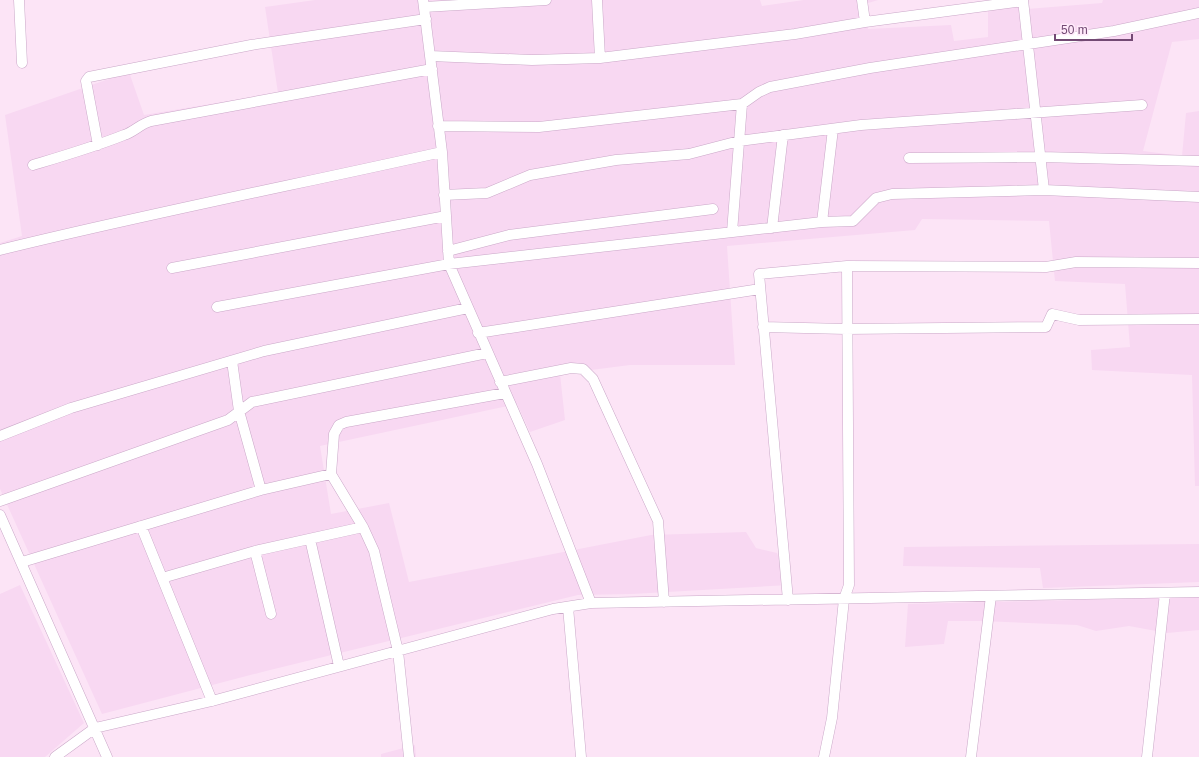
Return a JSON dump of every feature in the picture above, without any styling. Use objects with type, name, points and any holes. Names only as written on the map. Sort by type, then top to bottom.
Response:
[{"type":"street","points":[[19,0],[22,63]]},
{"type":"street","points":[[546,0],[424,4],[442,152],[449,264],[478,333],[537,464],[591,604]]},
{"type":"street","points":[[597,0],[600,58]]},
{"type":"street","points":[[862,0],[865,22]]},
{"type":"street","points":[[430,56],[532,60],[600,58],[795,34],[865,22],[1023,1],[1044,190]]},
{"type":"street","points":[[438,126],[539,127],[742,104],[759,92],[770,87],[870,68],[1114,31],[1199,13]]},
{"type":"street","points":[[98,146],[86,81],[89,77],[252,45],[426,19]]},
{"type":"street","points":[[32,165],[98,146],[129,134],[141,124],[151,121],[432,69]]},
{"type":"street","points":[[732,232],[742,104]]},
{"type":"street","points":[[444,195],[487,193],[530,174],[616,160],[689,154],[739,141],[783,135],[833,129],[1036,112],[1142,105]]},
{"type":"street","points":[[822,222],[833,129]]},
{"type":"street","points":[[772,228],[783,135]]},
{"type":"street","points":[[0,250],[88,228],[270,191],[442,152]]},
{"type":"street","points":[[909,158],[1041,157],[1199,162]]},
{"type":"street","points":[[217,307],[449,264],[822,222],[853,221],[876,198],[892,194],[1044,190],[1199,197]]},
{"type":"street","points":[[448,251],[509,234],[713,209]]},
{"type":"street","points":[[172,268],[446,216]]},
{"type":"street","points":[[788,600],[759,274],[847,266],[1046,267],[1076,262],[1199,263]]},
{"type":"street","points":[[824,757],[832,718],[844,599],[849,585],[846,329],[847,266]]},
{"type":"street","points":[[478,333],[760,289]]},
{"type":"street","points":[[0,436],[71,408],[264,351],[468,308]]},
{"type":"street","points":[[763,327],[846,329],[1046,327],[1052,314],[1079,320],[1199,319]]},
{"type":"street","points":[[0,500],[228,420],[252,402],[487,353]]},
{"type":"street","points":[[232,360],[239,411],[261,490]]},
{"type":"street","points":[[500,382],[571,368],[583,369],[593,379],[658,521],[664,602]]},
{"type":"street","points":[[409,757],[398,651],[374,551],[363,527],[331,474],[334,434],[339,425],[346,422],[505,393]]},
{"type":"street","points":[[22,562],[261,490],[331,474]]},
{"type":"street","points":[[0,515],[107,757]]},
{"type":"street","points":[[141,526],[212,701]]},
{"type":"street","points":[[162,578],[254,551],[363,527]]},
{"type":"street","points":[[310,539],[339,666]]},
{"type":"street","points":[[254,551],[271,614]]},
{"type":"street","points":[[55,757],[95,728],[212,701],[553,609],[591,604],[664,602],[1199,592]]},
{"type":"street","points":[[1147,757],[1165,593]]},
{"type":"street","points":[[971,757],[992,596]]},
{"type":"street","points":[[568,607],[582,757]]},
{"type":"shaded area","points":[[315,0],[760,0],[762,6],[804,0],[878,0],[865,4],[868,29],[951,25],[954,41],[988,37],[988,0],[1025,0],[1027,9],[1102,3],[1103,0],[1199,0],[1199,39],[1172,42],[1143,151],[1182,156],[1186,113],[1199,111],[1199,486],[1195,486],[1192,375],[1092,370],[1091,350],[1130,347],[1125,284],[1055,281],[1049,221],[922,219],[915,230],[727,246],[735,365],[630,365],[560,374],[565,420],[530,432],[517,404],[320,446],[331,514],[389,503],[409,582],[651,535],[746,532],[756,548],[777,553],[789,585],[632,594],[578,595],[266,671],[102,714],[0,489],[0,243],[22,236],[5,115],[129,72],[144,115],[278,93],[265,7]]},
{"type":"shaded area","points":[[1199,544],[1199,582],[1043,588],[1040,568],[903,566],[904,547]]},
{"type":"shaded area","points":[[20,585],[84,723],[45,757],[0,757],[0,594]]},
{"type":"shaded area","points":[[1199,597],[1199,630],[1167,633],[1129,626],[1096,631],[1077,625],[948,621],[944,644],[905,647],[908,604]]},
{"type":"shaded area","points":[[415,745],[416,757],[381,757],[381,754]]}]
